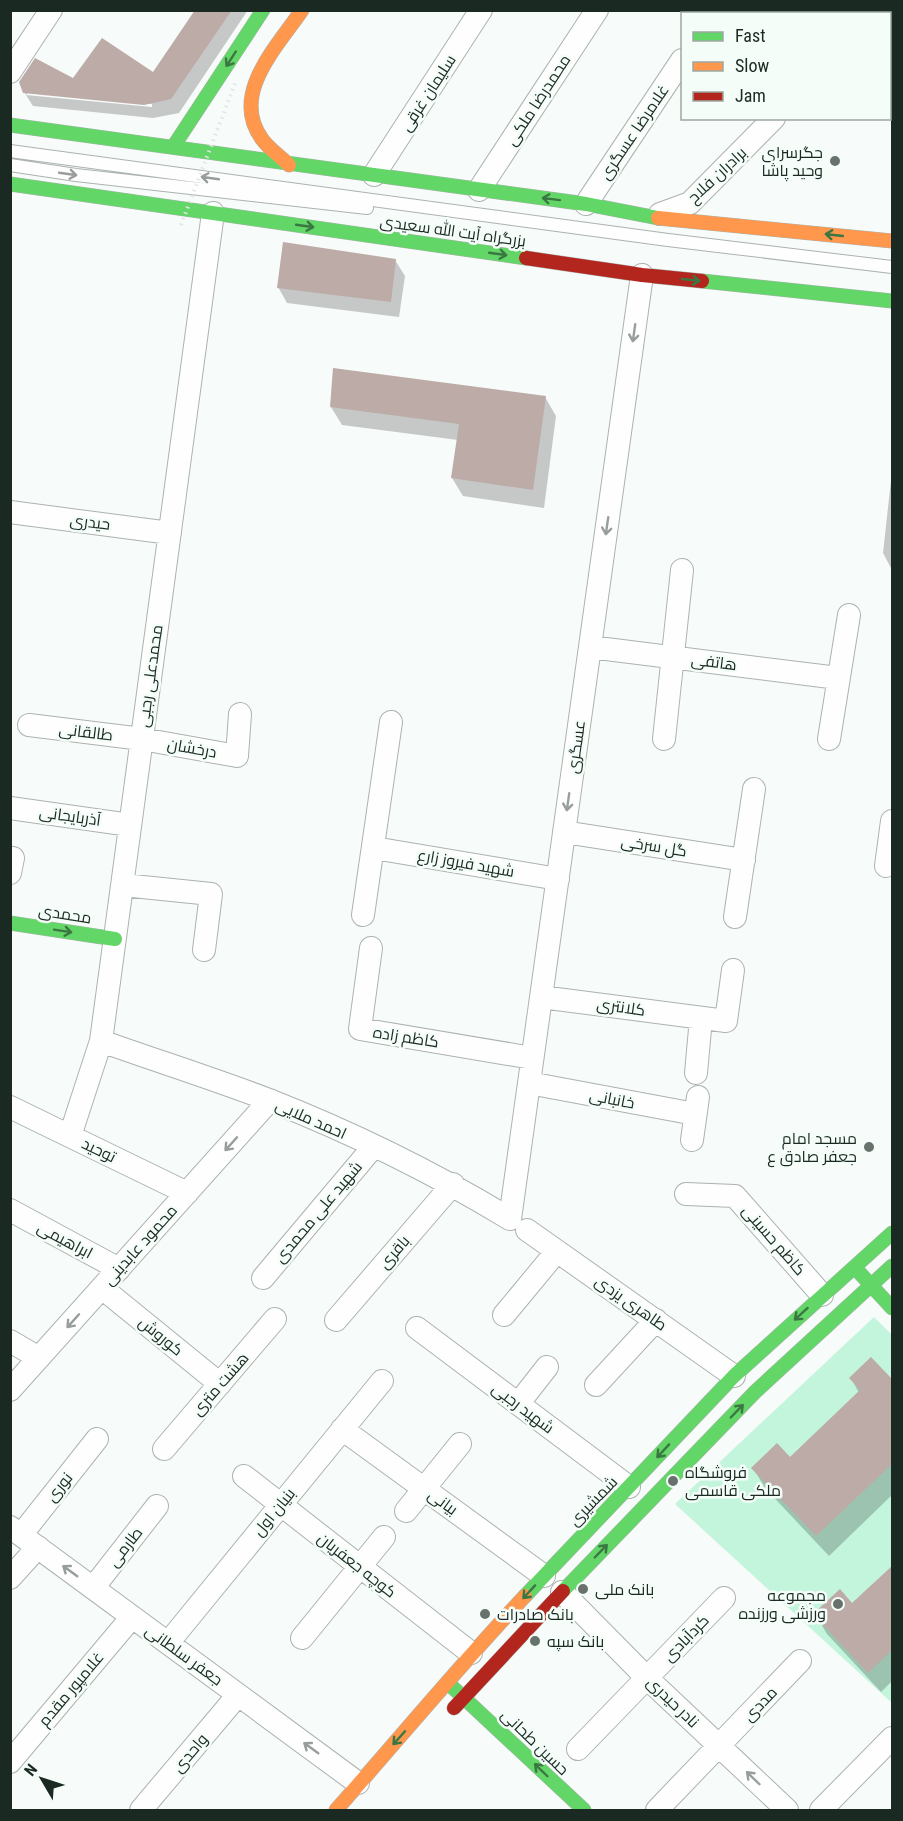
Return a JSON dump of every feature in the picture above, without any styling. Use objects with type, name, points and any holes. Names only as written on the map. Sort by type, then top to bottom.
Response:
[{"type":"main road","points":[[173,147],[263,10]]},
{"type":"main road","points":[[289,165],[263,140],[251,113],[250,99],[256,80],[302,10]]},
{"type":"main road","points":[[10,125],[586,204],[650,217],[892,241]]},
{"type":"main road","name":"بزرگراه آیت الله سعیدی","points":[[10,184],[642,275],[892,301]]},
{"type":"main road","name":"محمدی","points":[[10,923],[115,939]]},
{"type":"main road","name":"شمشیری","points":[[336,1810],[362,1786],[471,1653],[734,1376],[892,1233]]},
{"type":"main road","points":[[442,1721],[489,1668],[755,1392],[892,1266]]},
{"type":"main road","points":[[854,1267],[892,1308]]},
{"type":"main road","points":[[822,1295],[839,1314]]},
{"type":"main road","points":[[734,1376],[755,1392]]},
{"type":"main road","points":[[629,1487],[649,1503]]},
{"type":"main road","points":[[544,1576],[562,1592]]},
{"type":"main road","points":[[471,1653],[489,1668]]},
{"type":"main road","name":"حسین طحانی","points":[[448,1683],[584,1810]]},
{"type":"street","points":[[10,72],[51,10]]},
{"type":"street","name":"سلیمان غرقی","points":[[374,175],[482,10]]},
{"type":"street","name":"محمدرضا ملکی","points":[[479,190],[597,10]]},
{"type":"street","name":"غلامرضا عسگری","points":[[586,204],[681,62]]},
{"type":"street","name":"برادران فلاح","points":[[650,217],[690,203],[772,120]]},
{"type":"street","name":"محمدعلی رجبی","points":[[70,1136],[101,1041],[213,213]]},
{"type":"street","name":"عسگری","points":[[519,1224],[532,1058],[642,275]]},
{"type":"street","name":"حیدری","points":[[10,512],[170,532]]},
{"type":"street","points":[[664,739],[682,570]]},
{"type":"street","points":[[828,740],[849,615]]},
{"type":"street","name":"هاتفی","points":[[590,647],[838,678]]},
{"type":"street","name":"درخشان","points":[[142,739],[237,756],[240,714]]},
{"type":"street","points":[[363,915],[391,722]]},
{"type":"street","name":"طالقانی","points":[[29,725],[142,739]]},
{"type":"street","points":[[735,917],[754,789]]},
{"type":"street","name":"آذربایجانی","points":[[10,808],[130,825]]},
{"type":"street","points":[[886,866],[892,820]]},
{"type":"street","name":"گل سرخی","points":[[564,832],[744,860]]},
{"type":"street","name":"شهید فیروز زارع","points":[[374,848],[558,879]]},
{"type":"street","points":[[123,885],[211,894],[204,950]]},
{"type":"street","name":"کاظم زاده","points":[[371,948],[360,1029],[532,1058]]},
{"type":"street","name":"کلانتری","points":[[541,997],[726,1021],[733,970]]},
{"type":"street","points":[[696,1073],[701,1018]]},
{"type":"street","name":"احمد ملایی","points":[[101,1041],[270,1100],[453,1184],[519,1224]]},
{"type":"street","name":"خانبانی","points":[[529,1083],[697,1105],[692,1140]]},
{"type":"street","name":"محمود عابدینی","points":[[10,1390],[270,1100]]},
{"type":"street","name":"توحید","points":[[10,1107],[187,1193]]},
{"type":"street","name":"شهید علی محمدی","points":[[263,1278],[374,1146]]},
{"type":"street","name":"باقری","points":[[336,1320],[453,1184]]},
{"type":"street","name":"کاظم حسینی","points":[[686,1194],[735,1196],[822,1295]]},
{"type":"street","name":"ابراهیمی","points":[[10,1210],[118,1269]]},
{"type":"street","name":"طاهری یزدی","points":[[519,1224],[734,1376]]},
{"type":"street","points":[[504,1315],[557,1251]]},
{"type":"street","name":"کوروش","points":[[102,1287],[220,1384]]},
{"type":"street","name":"هشت متری","points":[[164,1449],[275,1318]]},
{"type":"street","points":[[596,1384],[656,1320]]},
{"type":"street","name":"شهید رجبی","points":[[417,1328],[629,1487]]},
{"type":"street","points":[[10,1341],[39,1358]]},
{"type":"street","points":[[518,1404],[547,1367]]},
{"type":"street","name":"بنیان اول","points":[[168,1643],[382,1382]]},
{"type":"street","name":"بیانی","points":[[342,1429],[544,1576]]},
{"type":"street","name":"نوری","points":[[10,1578],[23,1537],[97,1439]]},
{"type":"street","points":[[406,1510],[460,1444]]},
{"type":"street","name":"کوچه جعفریان","points":[[244,1476],[471,1653]]},
{"type":"street","name":"طارمی","points":[[93,1588],[157,1506]]},
{"type":"street","name":"جعفر سلطانی","points":[[23,1537],[362,1786]]},
{"type":"street","points":[[302,1638],[384,1537]]},
{"type":"street","name":"نادر حیدری","points":[[562,1592],[647,1678],[787,1810]]},
{"type":"street","name":"کردآبادی","points":[[578,1749],[724,1598]]},
{"type":"street","name":"غلامپور مقدم","points":[[10,1762],[132,1617]]},
{"type":"street","name":"مددی","points":[[657,1810],[800,1661]]},
{"type":"street","name":"واحدی","points":[[141,1810],[238,1695]]},
{"type":"street","points":[[821,1810],[892,1738]]},
{"type":"lane","points":[[10,151],[657,238],[892,267]]},
{"type":"lane","points":[[10,165],[76,175],[285,197],[892,275]]},
{"type":"path","points":[[181,225],[236,81]]},
{"type":"green space","name":"مجموعه ورزشی ورزنده","points":[[874,1317],[892,1335],[892,1703],[675,1504]]},
{"type":"building","points":[[195,10],[232,10],[171,99],[144,105],[23,93],[19,82],[35,58],[73,78],[102,38],[153,72]]},
{"type":"building","points":[[283,242],[396,259],[391,302],[277,288]]},
{"type":"building","points":[[333,368],[546,396],[533,490],[451,478],[459,424],[330,407]]},
{"type":"building","points":[[871,1357],[892,1379],[892,1464],[816,1536],[751,1468],[777,1443],[790,1457],[860,1390],[849,1378]]},
{"type":"building","points":[[892,1566],[892,1650],[868,1673],[813,1614],[840,1589],[852,1603]]},
{"type":"traffic: fast","points":[[173,147],[263,10]]},
{"type":"traffic: fast","points":[[10,125],[586,204],[658,218]]},
{"type":"traffic: fast","points":[[10,184],[526,258]]},
{"type":"traffic: fast","points":[[702,281],[892,301]]},
{"type":"traffic: fast","points":[[10,923],[115,939]]},
{"type":"traffic: fast","points":[[525,1596],[734,1376],[892,1233]]},
{"type":"traffic: fast","points":[[563,1591],[755,1392],[892,1266]]},
{"type":"traffic: fast","points":[[857,1270],[892,1308]]},
{"type":"traffic: fast","points":[[448,1683],[584,1810]]},
{"type":"traffic: slow","points":[[289,165],[262,139],[253,122],[251,105],[254,88],[261,71],[302,10]]},
{"type":"traffic: slow","points":[[658,218],[892,241]]},
{"type":"traffic: slow","points":[[336,1810],[525,1596]]},
{"type":"traffic: jam","points":[[526,258],[642,275],[702,281]]},
{"type":"traffic: jam","points":[[454,1708],[563,1591]]},
{"type":"place","name":"جگرسرای وحید پاشا","points":[[835,161]]},
{"type":"place","name":"مسجد امام جعفر صادق ع","points":[[869,1147]]},
{"type":"place","name":"فروشگاه ملکی قاسمی","points":[[673,1481]]},
{"type":"place","name":"بانک ملی","points":[[583,1589]]},
{"type":"place","name":"مجموعه ورزشی ورزنده","points":[[838,1604]]},
{"type":"place","name":"بانک صادرات","points":[[485,1614]]},
{"type":"place","name":"بانک سپه","points":[[535,1641]]}]
